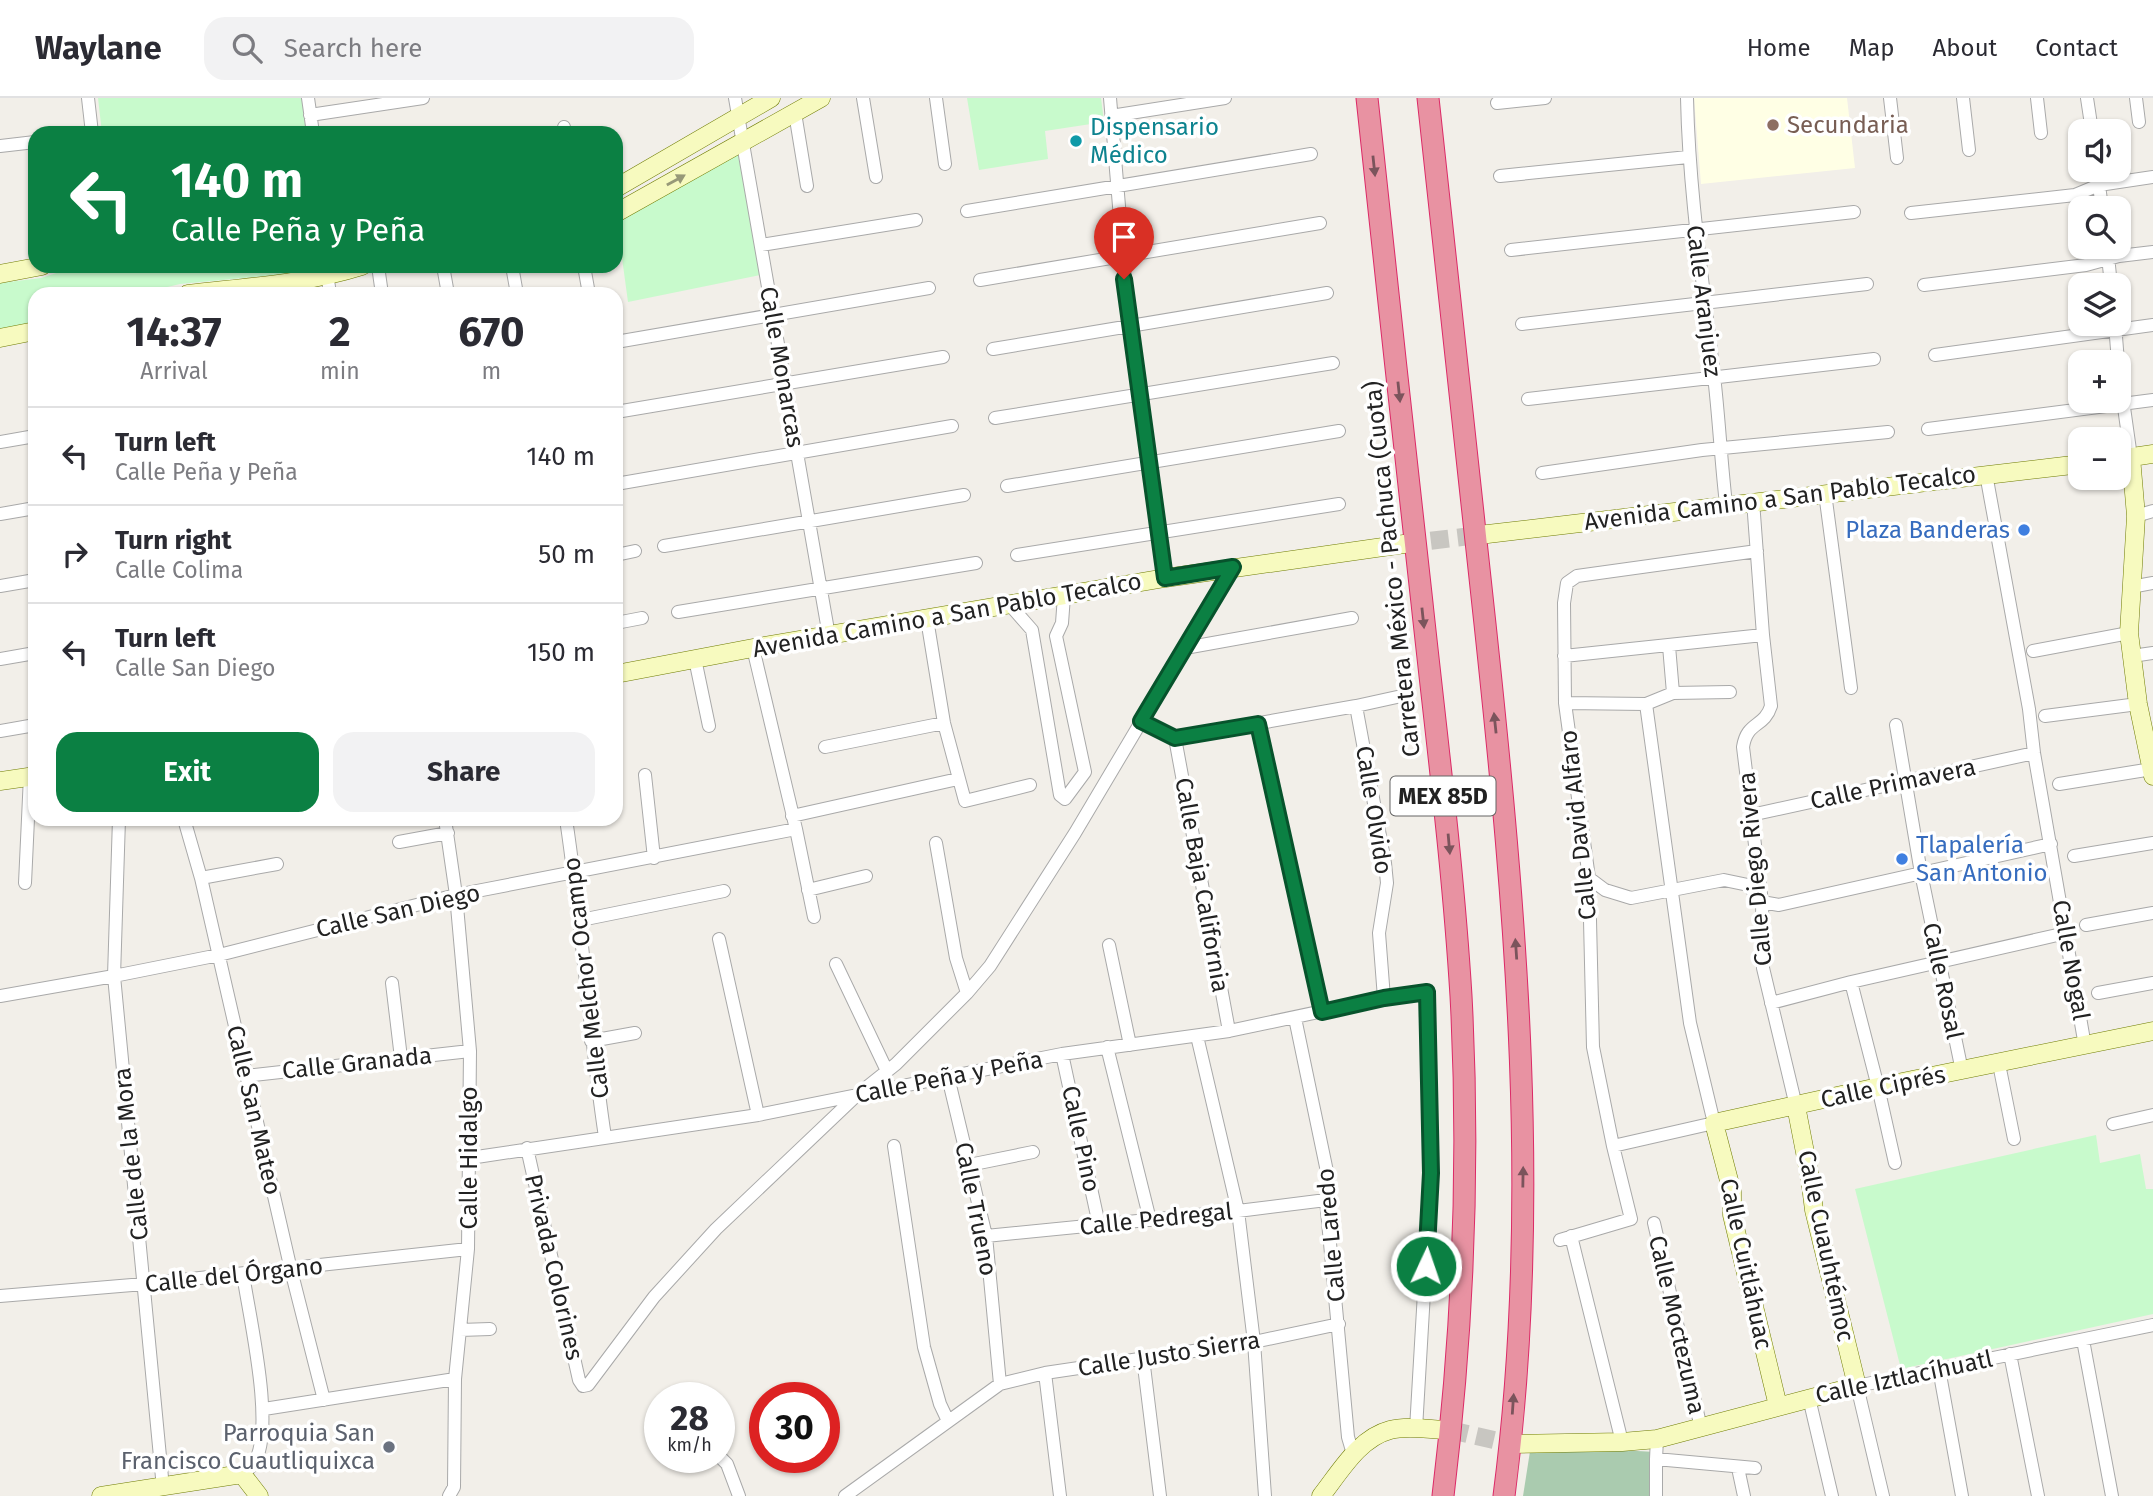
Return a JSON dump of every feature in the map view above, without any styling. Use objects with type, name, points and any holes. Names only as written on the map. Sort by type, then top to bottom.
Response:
[{"type":"highway","name":"Carretera México - Pachuca (Cuota)","points":[[1367,98],[1449,842],[1461,994],[1464,1084],[1462,1272],[1454,1403],[1443,1496]]},
{"type":"highway","name":"MEX 85D","points":[[1428,98],[1501,772],[1517,965],[1523,1205],[1517,1353],[1504,1496]]},
{"type":"street","points":[[88,98],[91,126]]},
{"type":"street","points":[[308,98],[312,126]]},
{"type":"street","points":[[310,115],[423,98]]},
{"type":"street","name":"Calle Monarcas","points":[[735,98],[829,636]]},
{"type":"street","points":[[623,184],[771,98]]},
{"type":"street","points":[[623,209],[821,98]]},
{"type":"street","points":[[863,98],[876,177]]},
{"type":"street","points":[[936,98],[945,164]]},
{"type":"street","points":[[1110,98],[1129,326],[1165,578]]},
{"type":"street","points":[[1111,116],[1224,98]]},
{"type":"street","points":[[1497,103],[1545,98]]},
{"type":"street","name":"Calle Aranjuez","points":[[1687,98],[1688,157],[1726,504]]},
{"type":"street","points":[[1890,98],[1897,158]]},
{"type":"street","points":[[1963,98],[1969,150]]},
{"type":"street","points":[[2036,98],[2041,133]]},
{"type":"street","points":[[2087,98],[2090,119]]},
{"type":"street","points":[[2136,98],[2139,122]]},
{"type":"street","points":[[795,113],[807,186]]},
{"type":"street","points":[[0,146],[28,143]]},
{"type":"street","points":[[967,211],[1311,154]]},
{"type":"street","points":[[1500,176],[1688,157]]},
{"type":"street","points":[[1912,213],[2075,195],[2099,185],[2153,177]]},
{"type":"street","points":[[2099,182],[2100,196]]},
{"type":"street","points":[[1511,250],[1854,212]]},
{"type":"street","points":[[761,245],[916,220]]},
{"type":"street","points":[[980,280],[1320,223]]},
{"type":"street","points":[[2131,252],[2153,252]]},
{"type":"street","points":[[1924,285],[2087,265],[2097,259]]},
{"type":"street","points":[[0,274],[28,269]]},
{"type":"street","points":[[274,287],[327,279]]},
{"type":"street","points":[[1522,324],[1867,284]]},
{"type":"street","points":[[623,341],[929,288]]},
{"type":"street","points":[[993,349],[1327,293]]},
{"type":"street","points":[[2131,326],[2153,325]]},
{"type":"street","points":[[0,338],[28,332]]},
{"type":"street","points":[[1935,355],[2084,336]]},
{"type":"street","points":[[623,411],[943,357]]},
{"type":"street","points":[[1528,399],[1874,359]]},
{"type":"street","points":[[995,418],[1333,363]]},
{"type":"street","points":[[2131,402],[2153,400]]},
{"type":"street","points":[[1928,429],[2068,412]]},
{"type":"street","points":[[623,483],[952,426]]},
{"type":"street","points":[[1007,486],[1339,431]]},
{"type":"street","points":[[1542,473],[1720,448],[1888,432]]},
{"type":"street","points":[[0,442],[28,437]]},
{"type":"street","points":[[2131,457],[2153,454]]},
{"type":"street","name":"Avenida Camino a San Pablo Tecalco","points":[[1479,535],[2068,465]]},
{"type":"street","name":"Calle Nogal","points":[[1986,474],[2029,709],[2034,753],[2085,1046]]},
{"type":"street","points":[[2059,784],[2152,773],[2148,726],[2138,704],[2129,633],[2131,587],[2145,513],[2131,474]]},
{"type":"street","points":[[1825,493],[1852,688]]},
{"type":"street","points":[[664,546],[964,495]]},
{"type":"street","points":[[1564,656],[1763,635],[1753,501]]},
{"type":"street","points":[[1017,555],[1339,504]]},
{"type":"street","points":[[0,514],[28,509]]},
{"type":"street","name":"Avenida Camino a San Pablo Tecalco","points":[[623,673],[1165,578],[1404,544]]},
{"type":"street","points":[[623,554],[635,551]]},
{"type":"street","name":"Calle David Alfaro","points":[[1613,1146],[1593,1046],[1589,878],[1565,703],[1564,603],[1567,583],[1577,576],[1757,551]]},
{"type":"street","points":[[678,612],[976,563]]},
{"type":"street","points":[[857,1095],[887,1071],[967,993],[990,966],[1075,833],[1233,567]]},
{"type":"street","points":[[0,586],[28,581]]},
{"type":"street","points":[[2131,587],[2153,583]]},
{"type":"street","points":[[1010,605],[1032,630],[1060,795],[1063,799],[1068,797],[1085,772],[1056,636],[1062,623],[1063,596]]},
{"type":"street","points":[[623,622],[642,618]]},
{"type":"street","points":[[1185,648],[1352,618]]},
{"type":"street","points":[[927,619],[944,723],[965,801],[1030,785]]},
{"type":"street","points":[[1032,630],[1056,636]]},
{"type":"street","points":[[2033,651],[2129,633]]},
{"type":"street","name":"Calle Diego Rivera","points":[[1763,635],[1771,706],[1768,715],[1745,735],[1743,747],[1762,902],[1763,968],[1796,1105]]},
{"type":"street","points":[[1669,646],[1673,693]]},
{"type":"street","points":[[753,648],[814,917]]},
{"type":"street","points":[[2132,656],[2153,653]]},
{"type":"street","points":[[0,659],[28,654]]},
{"type":"street","points":[[695,659],[709,726]]},
{"type":"street","points":[[1565,703],[1646,704],[1673,693],[1730,692]]},
{"type":"street","points":[[1141,721],[1175,738],[1356,706],[1397,696]]},
{"type":"street","points":[[1646,704],[1689,1023],[1714,1123]]},
{"type":"street","points":[[2045,716],[2138,704]]},
{"type":"street","name":"Calle Olvido","points":[[1356,706],[1387,883],[1380,933],[1384,998]]},
{"type":"street","points":[[825,747],[944,723]]},
{"type":"street","points":[[1258,724],[1322,1012]]},
{"type":"street","name":"Calle Rosal","points":[[1896,725],[1921,873],[1962,1071]]},
{"type":"street","points":[[0,731],[28,726]]},
{"type":"street","name":"Calle Baja California","points":[[1175,738],[1229,1031]]},
{"type":"street","name":"Calle Primavera","points":[[1751,815],[2034,753]]},
{"type":"street","points":[[645,775],[654,858]]},
{"type":"street","points":[[0,781],[28,777]]},
{"type":"street","points":[[792,816],[958,779]]},
{"type":"street","points":[[24,883],[29,826]]},
{"type":"street","name":"Calle de la Mora","points":[[119,826],[114,976],[163,1488]]},
{"type":"street","name":"Calle San Mateo","points":[[186,826],[201,878],[290,1270],[324,1401]]},
{"type":"street","name":"Calle Hidalgo","points":[[446,826],[456,895],[470,1051],[468,1249],[455,1379],[454,1487],[449,1496]]},
{"type":"street","name":"Calle Melchor Ocampo","points":[[567,826],[581,920],[591,1041],[605,1137]]},
{"type":"street","name":"Calle San Diego","points":[[0,996],[219,955],[456,895],[796,830]]},
{"type":"street","points":[[399,842],[448,833]]},
{"type":"street","points":[[936,843],[956,958],[967,993]]},
{"type":"street","points":[[2074,856],[2153,843]]},
{"type":"street","points":[[1589,878],[1605,890],[1631,898],[1724,880],[1748,885],[1762,902],[1779,905],[2051,844]]},
{"type":"street","points":[[201,878],[277,864]]},
{"type":"street","points":[[808,890],[866,876]]},
{"type":"street","points":[[581,920],[724,891]]},
{"type":"street","points":[[2086,925],[2153,913]]},
{"type":"street","points":[[1771,1003],[2066,933]]},
{"type":"street","points":[[719,939],[758,1115]]},
{"type":"street","points":[[1109,945],[1130,1045]]},
{"type":"street","points":[[836,964],[887,1071]]},
{"type":"street","points":[[392,982],[401,1058]]},
{"type":"street","points":[[1851,982],[1895,1164]]},
{"type":"street","points":[[2098,993],[2153,983]]},
{"type":"street","name":"Calle Peña y Peña","points":[[470,1158],[758,1115],[1062,1054],[1229,1031],[1384,998],[1427,992],[1431,1173],[1416,1429]]},
{"type":"street","name":"Calle Laredo","points":[[1295,1017],[1330,1186],[1326,1199],[1348,1437],[1353,1454]]},
{"type":"street","name":"Calle Ciprés","points":[[1613,1146],[1878,1087],[2153,1031]]},
{"type":"street","points":[[591,1041],[635,1033]]},
{"type":"street","points":[[1198,1036],[1238,1211],[1254,1342],[1265,1496]]},
{"type":"street","points":[[1107,1047],[1150,1220]]},
{"type":"street","name":"Calle Granada","points":[[245,1076],[470,1051]]},
{"type":"street","name":"Calle Pino","points":[[1062,1054],[1099,1225]]},
{"type":"street","points":[[1999,1064],[2014,1139]]},
{"type":"street","name":"Calle Trueno","points":[[948,1077],[986,1236],[1000,1384]]},
{"type":"street","name":"Privada Colorines","points":[[527,1148],[579,1380],[583,1385],[588,1385],[654,1297],[716,1229],[857,1095]]},
{"type":"street","name":"Calle Cuauhtémoc","points":[[1796,1105],[1814,1210],[1857,1387]]},
{"type":"street","points":[[2113,1124],[2153,1115]]},
{"type":"street","name":"Calle Cuitláhuac","points":[[1714,1123],[1732,1192],[1732,1215],[1778,1406]]},
{"type":"street","points":[[894,1146],[924,1348],[940,1404],[948,1421]]},
{"type":"street","points":[[1613,1146],[1631,1219],[1565,1238],[1622,1443]]},
{"type":"street","points":[[969,1165],[1033,1152]]},
{"type":"street","name":"Calle Pedregal","points":[[986,1236],[1238,1211],[1326,1199]]},
{"type":"street","name":"Calle Moctezuma","points":[[1654,1223],[1701,1427]]},
{"type":"street","name":"Calle del Órgano","points":[[0,1296],[290,1270],[468,1249]]},
{"type":"street","points":[[101,1496],[242,1474],[254,1463],[263,1439],[264,1409],[243,1274]]},
{"type":"street","name":"Calle Justo Sierra","points":[[1000,1384],[1045,1373],[1254,1342],[1339,1324]]},
{"type":"street","name":"Calle Iztlacíhuatl","points":[[1511,1444],[1622,1443],[1657,1438],[1857,1387],[2153,1325]]},
{"type":"street","points":[[460,1330],[490,1329]]},
{"type":"street","points":[[2083,1340],[2112,1496]]},
{"type":"street","points":[[2010,1354],[2038,1496]]},
{"type":"street","points":[[1143,1358],[1160,1496]]},
{"type":"street","points":[[1939,1369],[1962,1496]]},
{"type":"street","points":[[1045,1373],[1060,1496]]},
{"type":"street","points":[[264,1409],[455,1379]]},
{"type":"street","points":[[845,1496],[1000,1384]]},
{"type":"street","points":[[1857,1387],[1883,1496]]},
{"type":"street","points":[[1809,1398],[1832,1496]]},
{"type":"street","points":[[1321,1496],[1353,1454],[1374,1436],[1392,1429],[1450,1430]]},
{"type":"street","points":[[1656,1496],[1657,1438]]},
{"type":"street","points":[[1656,1459],[1755,1468]]},
{"type":"street","points":[[1738,1468],[1744,1496]]},
{"type":"street","points":[[730,1473],[739,1496]]},
{"type":"street","points":[[242,1474],[259,1496]]},
{"type":"shaded area","name":"Secundaria","points":[[1694,98],[1847,98],[1855,168],[1701,184]]},
{"type":"shaded area","points":[[1531,1445],[1655,1452],[1654,1496],[1523,1496]]},
{"type":"green space","points":[[98,98],[302,98],[305,126],[101,126]]},
{"type":"green space","points":[[967,98],[1101,98],[1104,122],[1045,131],[1048,159],[979,170]]},
{"type":"green space","points":[[741,145],[765,274],[628,302],[623,265],[623,210]]},
{"type":"green space","points":[[56,273],[295,273],[167,287],[28,287],[28,323],[0,329],[0,283],[41,278]]},
{"type":"green space","points":[[2096,1135],[2100,1163],[2140,1154],[2146,1189],[2153,1189],[2153,1314],[1901,1369],[1855,1189]]},
{"type":"tunnel","points":[[1404,544],[1479,535]]},
{"type":"tunnel","points":[[1450,1430],[1511,1444]]},
{"type":"place","name":"Secundaria","points":[[1773,125]]},
{"type":"place","name":"Dispensario Médico","points":[[1076,141]]},
{"type":"place","name":"Plaza Banderas","points":[[2024,530]]},
{"type":"place","name":"Tlapalería San Antonio","points":[[1902,859]]},
{"type":"place","name":"Parroquia San Francisco Cuautliquixca","points":[[389,1447]]},
{"type":"route","points":[[1124,279],[1165,578],[1233,567],[1141,721],[1175,738],[1258,724],[1322,1012],[1384,998],[1427,992],[1431,1173],[1426,1266]]}]
